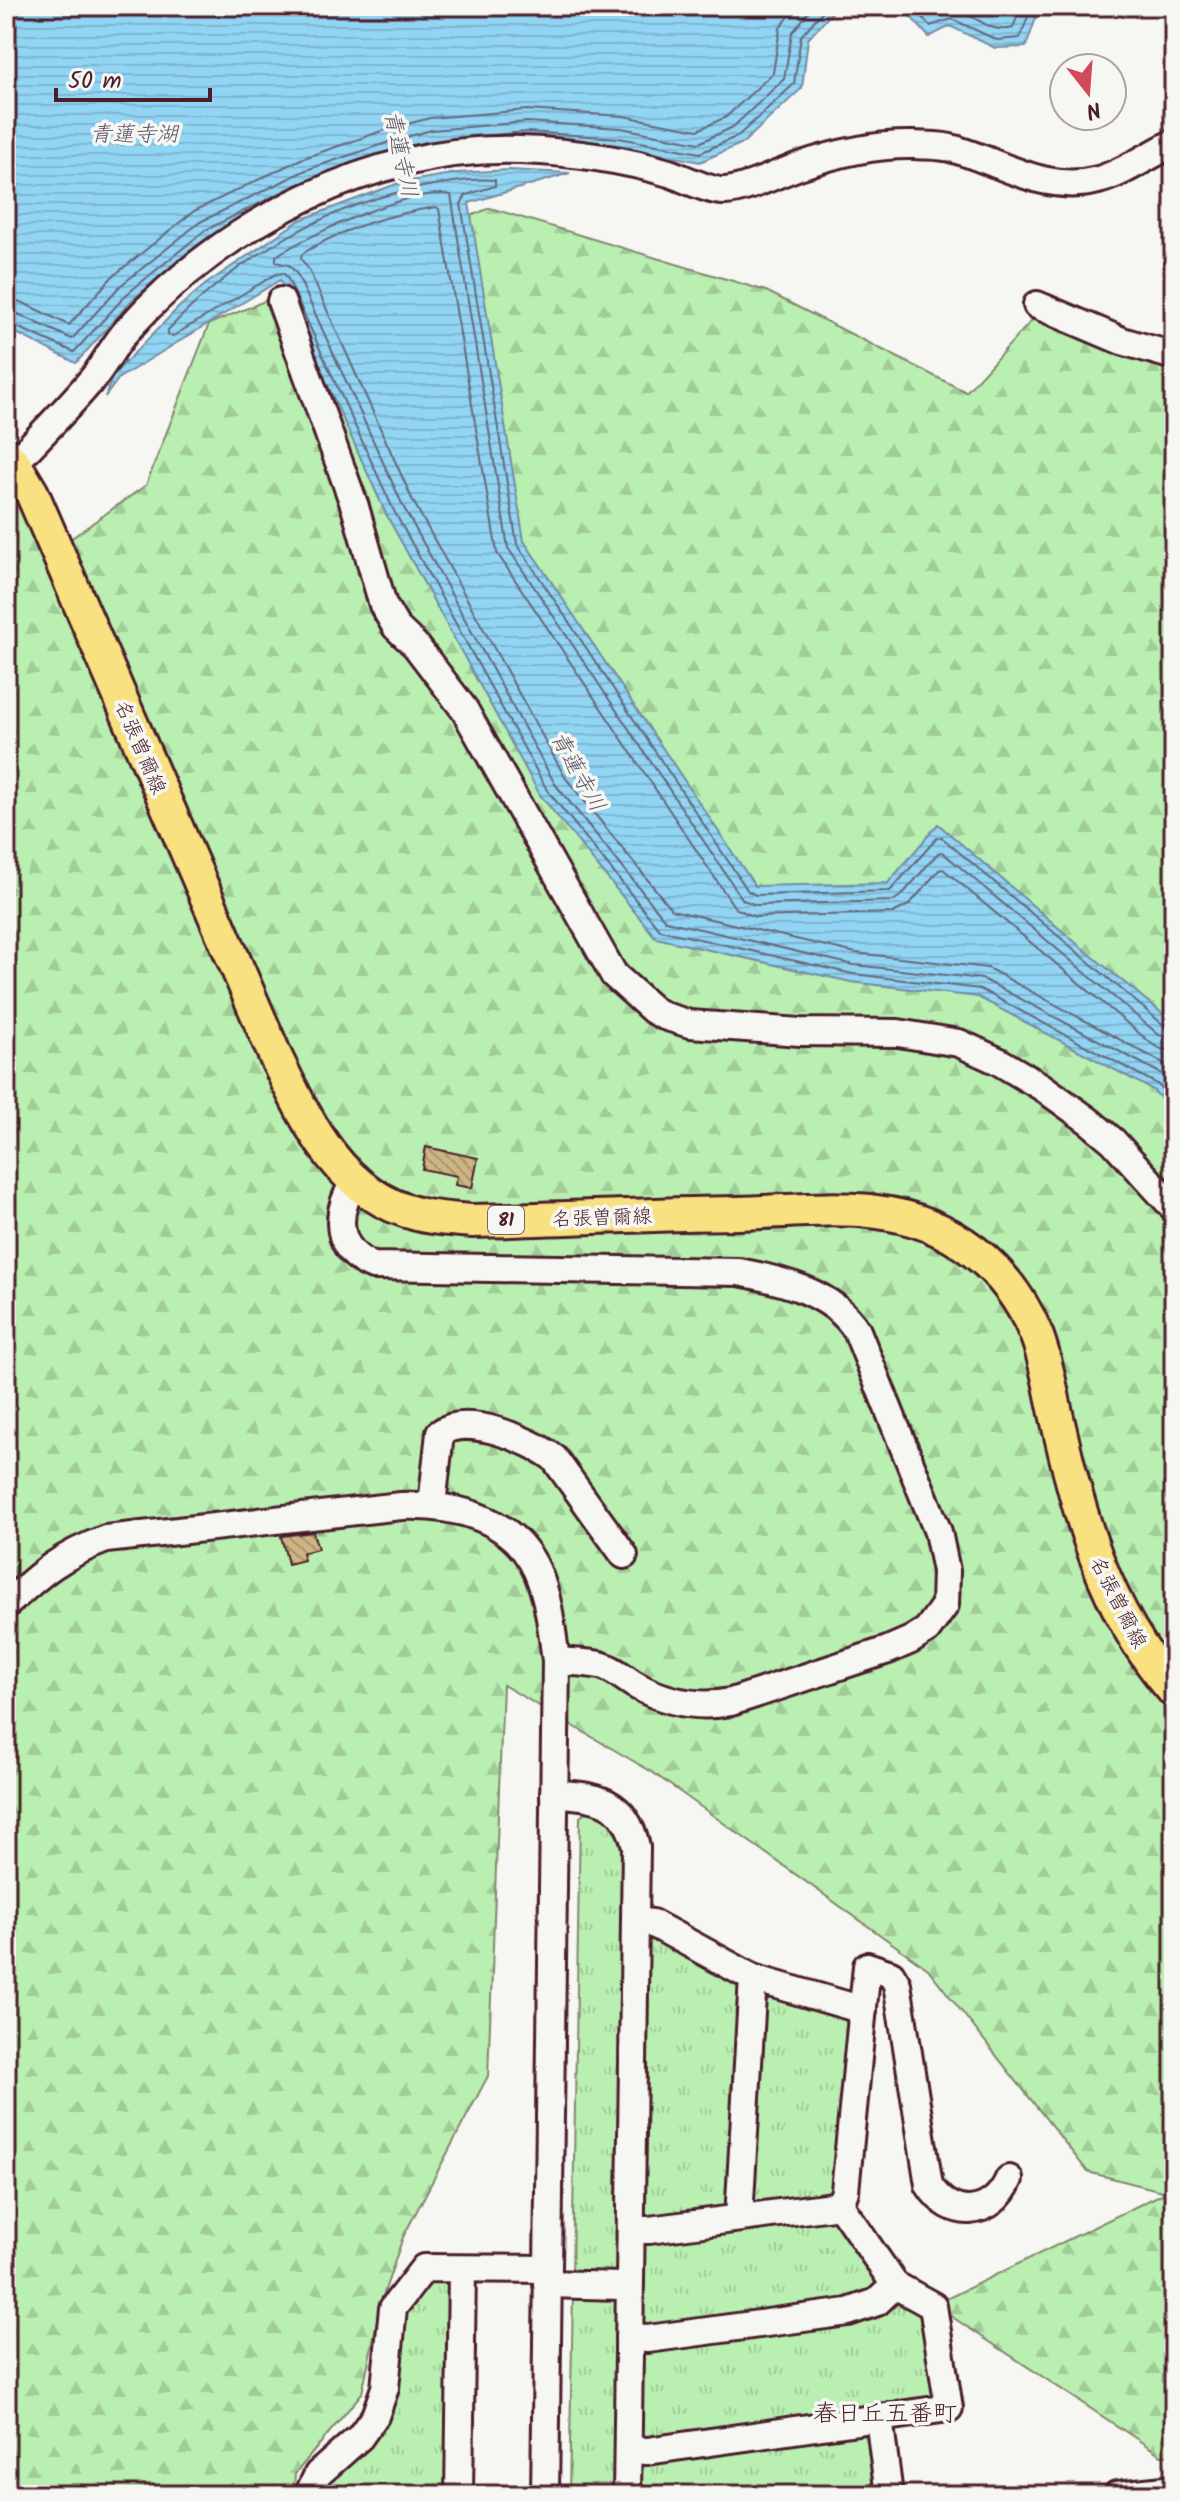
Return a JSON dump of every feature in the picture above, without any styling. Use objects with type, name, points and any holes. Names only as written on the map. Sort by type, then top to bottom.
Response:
[{"type":"main road","name":"名張曽爾線","points":[[10,460],[32,493],[277,1060],[303,1114],[326,1150],[354,1183],[392,1206],[417,1215],[444,1219],[472,1221],[874,1211],[915,1220],[960,1241],[1000,1273],[1027,1314],[1046,1365],[1070,1475],[1097,1563],[1141,1648],[1174,1691]]},
{"type":"street","points":[[10,460],[97,373],[126,331],[154,302],[232,239],[306,198],[362,175],[427,158],[519,150],[590,156],[667,173],[724,192],[800,165],[841,155],[911,145],[952,148],[1037,179],[1063,184],[1099,180],[1174,143]]},
{"type":"street","points":[[281,301],[355,507],[383,605],[396,627],[416,646],[464,709],[614,975],[653,1010],[690,1024],[800,1032],[898,1033],[959,1043],[1042,1087],[1089,1121],[1113,1141],[1174,1208]]},
{"type":"street","points":[[1037,305],[1122,341],[1174,356]]},
{"type":"street","points":[[354,1183],[346,1195],[341,1216],[342,1234],[347,1248],[359,1261],[373,1266],[739,1272],[781,1281],[824,1300],[839,1308],[857,1331],[943,1550],[947,1591],[945,1605],[933,1624],[911,1640],[888,1650],[731,1702],[713,1705],[658,1696],[600,1665],[556,1661]]},
{"type":"street","points":[[432,1505],[440,1433],[454,1427],[503,1433],[538,1447],[554,1458],[624,1555]]},
{"type":"street","points":[[6,1605],[61,1558],[106,1539],[432,1505],[468,1512],[488,1521],[524,1549],[545,1593],[556,1661],[545,2495]]},
{"type":"street","points":[[554,1794],[588,1795],[600,1799],[617,1810],[629,1827],[636,1847],[627,2495]]},
{"type":"street","points":[[635,1921],[652,1923],[753,1978],[863,2010]]},
{"type":"street","points":[[840,2205],[845,2191],[867,1966],[891,1974],[897,1984],[929,2185],[934,2193],[954,2208],[977,2209],[1000,2196],[1009,2179]]},
{"type":"street","points":[[739,2218],[753,1978]]},
{"type":"street","points":[[631,2230],[840,2205]]},
{"type":"street","points":[[628,2450],[647,2451],[949,2408],[933,2306],[895,2285],[840,2205]]},
{"type":"street","points":[[308,2495],[318,2474],[360,2437],[375,2416],[385,2388],[393,2308],[424,2268],[547,2276],[621,2286]]},
{"type":"street","points":[[459,2495],[462,2269]]},
{"type":"street","points":[[629,2338],[648,2339],[848,2312],[877,2302],[895,2285]]},
{"type":"street","points":[[879,2418],[889,2495]]},
{"type":"street","points":[[1117,2495],[1174,2489]]},
{"type":"green space","points":[[490,208],[766,291],[966,392],[1034,318],[1174,373],[1174,2454],[1161,2455],[934,2305],[1166,2192],[1088,2172],[928,1969],[652,1772],[503,1685],[488,2076],[403,2237],[381,2302],[362,2393],[295,2474],[293,2495],[6,2495],[6,488],[62,545],[146,485],[209,324]]},
{"type":"green space","points":[[589,1809],[607,1818],[626,1845],[621,2278],[572,2277],[580,1817]]},
{"type":"green space","points":[[657,1937],[735,1979],[743,1992],[730,2200],[720,2211],[650,2221],[638,2212],[644,1944]]},
{"type":"green space","points":[[773,1997],[839,2014],[850,2026],[835,2187],[825,2195],[761,2206],[748,2197],[761,2003]]},
{"type":"green space","points":[[828,2217],[839,2221],[880,2275],[876,2290],[850,2303],[653,2329],[639,2320],[639,2253],[650,2240]]},
{"type":"green space","points":[[432,2279],[441,2279],[453,2291],[449,2495],[321,2495],[326,2480],[348,2460],[408,2303]]},
{"type":"green space","points":[[573,2293],[622,2293],[619,2495],[569,2495]]},
{"type":"green space","points":[[891,2302],[906,2303],[925,2315],[937,2390],[926,2404],[649,2440],[639,2431],[637,2361],[649,2350]]},
{"type":"green space","points":[[862,2433],[872,2442],[880,2495],[636,2495],[636,2473],[645,2461]]},
{"type":"water","name":"青蓮寺湖","points":[[6,6],[838,6],[808,39],[802,88],[743,143],[700,162],[619,146],[527,140],[313,186],[209,237],[132,300],[76,363],[6,328]]},
{"type":"water","points":[[901,6],[1040,6],[1026,47],[995,48],[950,26],[929,37]]},
{"type":"water","name":"青蓮寺川","points":[[508,170],[570,173],[469,203],[524,541],[755,886],[888,883],[938,824],[1174,1023],[1174,1112],[1153,1090],[978,997],[851,982],[656,938],[540,795],[386,514],[280,280],[119,378],[105,397],[113,375],[179,307],[206,284],[300,220],[399,183],[457,173]]},
{"type":"building","points":[[426,1147],[478,1158],[472,1188],[455,1185],[457,1176],[422,1169]]},
{"type":"building","points":[[313,1532],[318,1549],[302,1553],[304,1560],[288,1564],[281,1536]]},
{"type":"district","name":"春日丘五番町","points":[[885,2413]]}]
